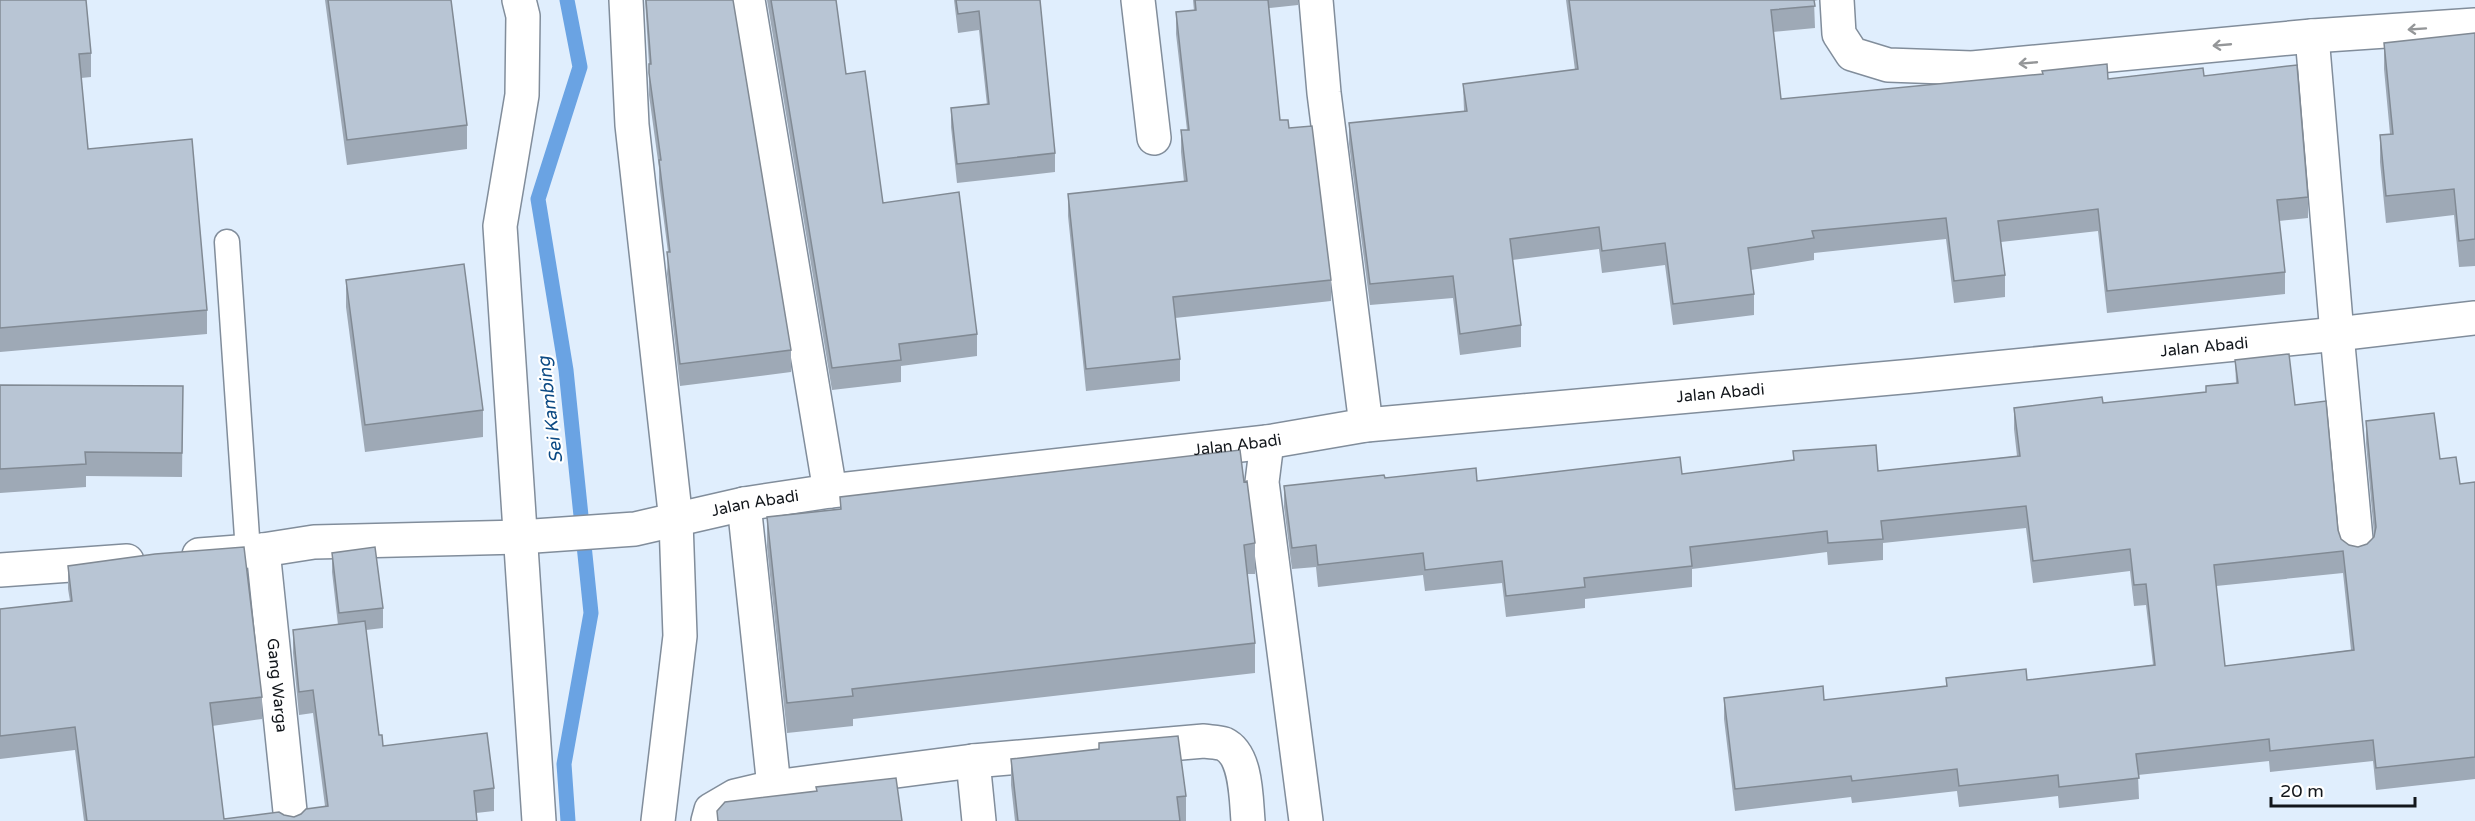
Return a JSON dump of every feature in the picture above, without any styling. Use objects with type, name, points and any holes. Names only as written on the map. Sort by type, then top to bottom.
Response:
[{"type":"street","points":[[519,0],[523,16],[522,95],[500,226],[535,536],[540,821]]},
{"type":"street","points":[[626,0],[632,125],[676,521],[680,636],[658,821]]},
{"type":"street","points":[[748,0],[830,491]]},
{"type":"street","points":[[1138,0],[1154,138]]},
{"type":"street","points":[[1316,0],[1324,93],[1366,425]]},
{"type":"street","points":[[1837,0],[1839,34],[1852,54],[1888,65],[1972,68],[2312,36],[2475,25]]},
{"type":"street","points":[[2312,36],[2357,550]]},
{"type":"street","name":"Jalan Abadi","points":[[0,570],[255,551],[314,542],[535,536],[635,529],[744,504],[830,491],[1267,442],[1366,425],[1913,376],[2475,318]]},
{"type":"street","points":[[1267,442],[1262,482],[1306,821]]},
{"type":"street","points":[[744,504],[774,787]]},
{"type":"street","name":"Gang Warga","points":[[255,551],[291,821]]},
{"type":"street","points":[[708,821],[711,810],[735,796],[774,787],[973,761],[1204,741],[1224,744],[1243,770],[1248,821]]},
{"type":"street","points":[[973,761],[979,821]]},
{"type":"lane","points":[[227,242],[255,551]]},
{"type":"building","points":[[0,0],[86,0],[91,53],[79,54],[88,149],[192,139],[207,310],[0,328]]},
{"type":"building","points":[[328,0],[451,0],[467,125],[347,140]]},
{"type":"building","points":[[646,0],[733,0],[791,350],[680,364],[667,252],[670,252],[659,160],[661,160],[649,73],[649,64],[651,64]]},
{"type":"building","points":[[771,0],[836,0],[846,74],[865,71],[883,203],[959,192],[977,334],[899,344],[901,360],[832,368]]},
{"type":"building","points":[[956,0],[1040,0],[1055,153],[957,164],[951,108],[989,104],[979,11],[958,14]]},
{"type":"building","points":[[1195,0],[1268,0],[1280,120],[1288,120],[1289,128],[1312,126],[1331,280],[1173,297],[1180,359],[1086,369],[1068,194],[1187,181],[1181,130],[1189,130],[1176,12],[1196,10]]},
{"type":"building","points":[[1569,0],[1814,0],[1815,6],[1771,10],[1781,99],[2043,74],[2042,71],[2107,64],[2108,79],[2203,68],[2204,76],[2297,65],[2308,197],[2277,200],[2285,272],[2107,291],[2098,209],[1998,221],[2005,275],[1954,281],[1946,218],[1812,231],[1814,238],[1748,248],[1754,294],[1673,304],[1665,243],[1602,251],[1599,227],[1510,239],[1521,325],[1460,334],[1453,276],[1370,284],[1349,123],[1467,111],[1463,84],[1578,69]]},
{"type":"building","points":[[2475,33],[2475,239],[2459,241],[2454,189],[2386,196],[2380,135],[2393,134],[2384,43]]},
{"type":"building","points":[[464,264],[483,410],[365,425],[346,280]]},
{"type":"building","points":[[2289,354],[2295,405],[2326,401],[2338,530],[2341,539],[2349,545],[2358,547],[2367,544],[2374,537],[2376,527],[2366,421],[2434,413],[2440,459],[2456,457],[2460,484],[2475,482],[2475,757],[2376,768],[2373,740],[2270,751],[2269,739],[2136,754],[2139,778],[2059,787],[2058,775],[1959,786],[1957,769],[1852,781],[1851,776],[1735,789],[1724,698],[1823,686],[1824,700],[1947,686],[1946,678],[2026,669],[2027,680],[2155,665],[2146,584],[2134,585],[2130,549],[2033,561],[2026,506],[1881,521],[1883,539],[1828,543],[1827,531],[1690,547],[1692,566],[1584,578],[1585,587],[1506,596],[1502,561],[1425,570],[1423,553],[1318,565],[1316,545],[1292,548],[1284,486],[1476,468],[1477,481],[1680,457],[1682,474],[1794,460],[1793,451],[1876,445],[1878,471],[2020,456],[2014,408],[2102,397],[2103,403],[2206,392],[2206,386],[2238,383],[2235,360]],"holes":[[[2343,551],[2354,650],[2225,666],[2214,565]]]},
{"type":"building","points":[[0,385],[183,386],[182,453],[85,452],[86,464],[0,469]]},
{"type":"building","points":[[1240,450],[1244,482],[1247,481],[1255,543],[1244,545],[1255,643],[852,689],[853,696],[787,703],[767,517],[841,509],[840,497]]},
{"type":"building","points":[[244,547],[262,697],[210,703],[224,819],[279,812],[294,817],[306,809],[328,806],[313,690],[299,692],[293,630],[365,621],[379,735],[382,735],[383,746],[487,733],[494,788],[474,791],[477,821],[87,821],[75,727],[0,736],[0,609],[72,601],[68,566],[155,554]]},
{"type":"building","points":[[375,547],[383,608],[339,613],[332,553]]},
{"type":"building","points":[[1178,736],[1186,796],[1177,797],[1180,821],[1018,821],[1011,759],[1099,749],[1099,743]]},
{"type":"building","points":[[896,778],[902,821],[718,821],[717,811],[725,802],[817,791],[816,787]]},
{"type":"waterway","name":"Sei Kambing","points":[[567,0],[580,67],[538,199],[566,370],[591,613],[564,764],[568,821]]}]
